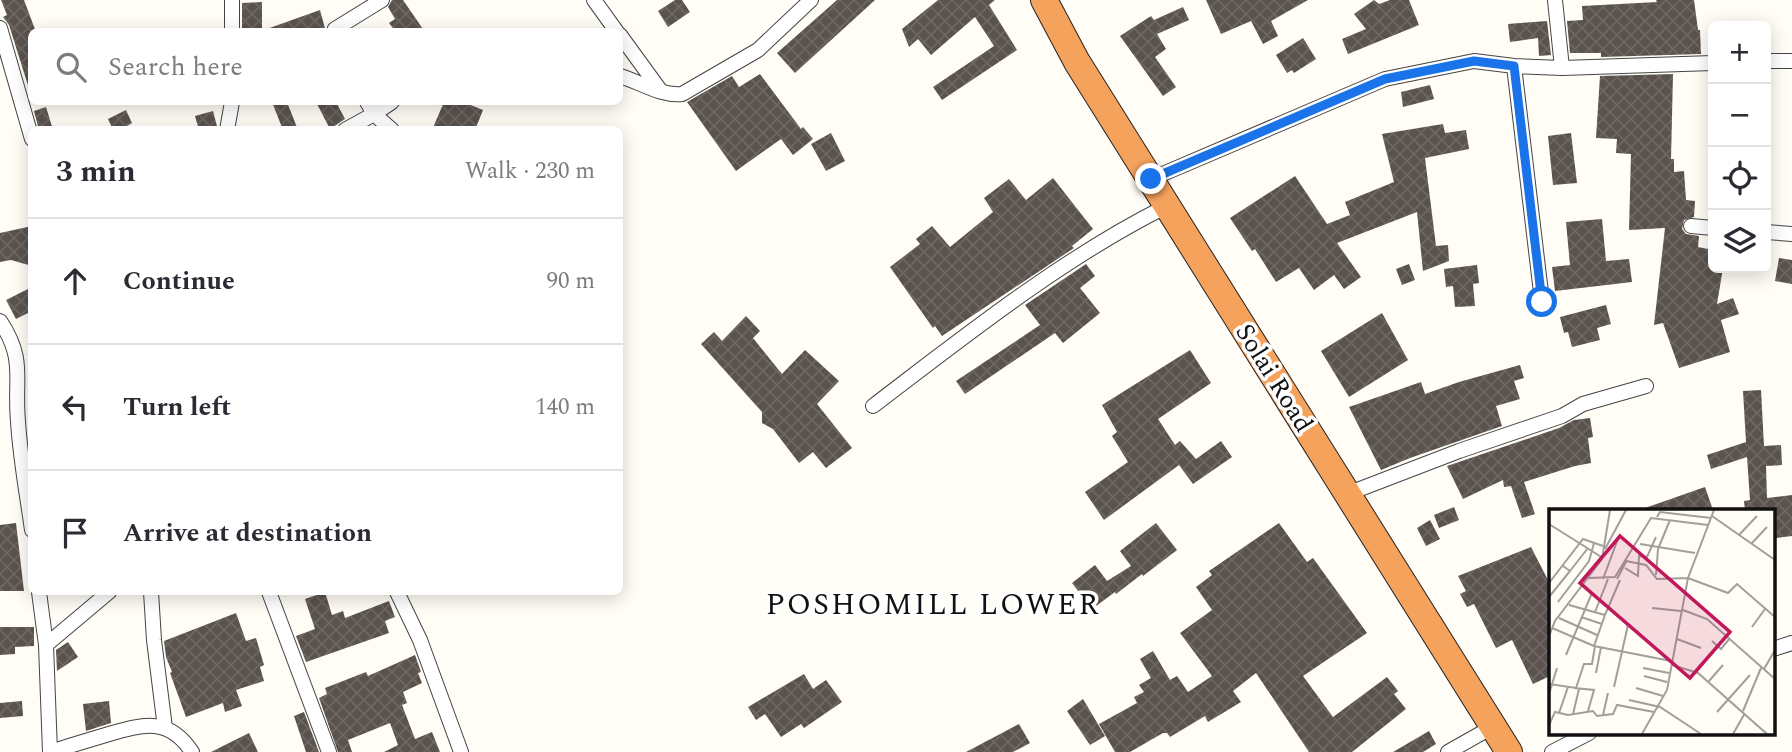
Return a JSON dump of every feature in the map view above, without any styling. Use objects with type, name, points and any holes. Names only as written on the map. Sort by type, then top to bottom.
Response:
[{"type":"highway","name":"Solai Road","points":[[1044,0],[1077,62],[1509,752]]},
{"type":"street","points":[[232,0],[232,28]]},
{"type":"street","points":[[337,28],[382,0]]},
{"type":"street","points":[[594,0],[614,28]]},
{"type":"street","points":[[623,77],[648,88],[673,95],[682,94],[758,50],[811,0]]},
{"type":"street","points":[[1555,0],[1562,68]]},
{"type":"street","points":[[0,28],[28,126]]},
{"type":"street","points":[[623,40],[660,90]]},
{"type":"street","points":[[1151,179],[1385,79],[1474,61],[1562,68],[1708,63]]},
{"type":"street","points":[[1771,61],[1792,61]]},
{"type":"street","points":[[1514,66],[1542,302]]},
{"type":"street","points":[[350,126],[371,108],[388,126]]},
{"type":"street","points":[[873,406],[981,324],[1127,226],[1167,206]]},
{"type":"street","points":[[1691,226],[1708,228]]},
{"type":"street","points":[[1771,232],[1792,234]]},
{"type":"street","points":[[0,321],[5,337],[18,357],[18,420],[28,499]]},
{"type":"street","points":[[1348,494],[1459,451],[1562,416],[1583,404],[1646,386]]},
{"type":"street","points":[[39,595],[46,645],[50,752],[143,725],[165,728],[180,736],[192,752]]},
{"type":"street","points":[[46,645],[105,595]]},
{"type":"street","points":[[151,595],[165,728]]},
{"type":"street","points":[[270,595],[329,752]]},
{"type":"street","points":[[398,595],[419,640],[461,752]]},
{"type":"street","points":[[1774,649],[1792,643]]},
{"type":"street","points":[[1448,752],[1494,726]]},
{"type":"street","points":[[1552,752],[1587,734]]},
{"type":"building","points":[[1,0],[24,0],[34,28],[28,28],[28,85],[9,25],[3,17],[7,15]]},
{"type":"building","points":[[392,0],[403,0],[422,28],[393,28],[389,23],[395,19],[388,7]]},
{"type":"building","points":[[675,0],[682,0],[690,12],[668,27],[658,11]]},
{"type":"building","points":[[837,0],[875,0],[795,73],[777,53]]},
{"type":"building","points":[[938,0],[995,0],[989,5],[1017,50],[942,100],[933,87],[994,46],[975,17],[931,55],[918,39],[909,47],[902,29]]},
{"type":"building","points":[[1206,0],[1308,0],[1271,21],[1278,36],[1263,44],[1251,21],[1221,34]]},
{"type":"building","points":[[1374,0],[1379,4],[1390,0],[1409,0],[1419,25],[1348,54],[1342,39],[1366,29],[1354,14]]},
{"type":"building","points":[[1656,0],[1694,0],[1701,54],[1601,57],[1601,53],[1570,53],[1567,21],[1583,20],[1582,6],[1657,2]]},
{"type":"building","points":[[262,2],[262,28],[242,28],[242,3]]},
{"type":"building","points":[[1183,7],[1189,20],[1157,34],[1166,49],[1155,57],[1176,87],[1163,96],[1120,36],[1151,16],[1154,20]]},
{"type":"building","points":[[320,10],[325,28],[270,28]]},
{"type":"building","points":[[1547,21],[1551,55],[1539,56],[1538,38],[1510,42],[1508,24]]},
{"type":"building","points":[[1303,38],[1316,59],[1294,73],[1292,70],[1287,73],[1276,55]]},
{"type":"building","points":[[760,74],[801,129],[803,127],[813,139],[793,155],[781,139],[736,171],[687,102],[732,76],[739,87]]},
{"type":"building","points":[[1673,74],[1671,159],[1674,159],[1674,172],[1684,171],[1686,200],[1695,201],[1694,217],[1684,220],[1682,229],[1686,234],[1699,236],[1698,247],[1708,249],[1708,273],[1722,273],[1717,304],[1733,298],[1739,314],[1721,320],[1730,352],[1679,368],[1663,323],[1654,325],[1665,228],[1629,230],[1631,154],[1616,153],[1617,139],[1596,138],[1600,76]]},
{"type":"building","points":[[1430,85],[1434,99],[1403,107],[1401,92]]},
{"type":"building","points":[[273,105],[288,105],[296,126],[281,126]]},
{"type":"building","points":[[318,105],[338,105],[345,119],[334,126],[328,126]]},
{"type":"building","points":[[443,105],[470,105],[483,110],[477,126],[434,126]]},
{"type":"building","points":[[46,107],[52,126],[38,126],[34,111]]},
{"type":"building","points":[[126,110],[132,123],[127,126],[111,126],[108,119]]},
{"type":"building","points":[[213,111],[217,126],[198,126],[195,116]]},
{"type":"building","points":[[1443,124],[1445,133],[1466,130],[1469,149],[1425,158],[1436,246],[1448,245],[1449,261],[1423,271],[1417,212],[1337,243],[1361,277],[1344,289],[1334,275],[1314,290],[1299,268],[1276,282],[1255,249],[1252,251],[1230,218],[1295,176],[1327,224],[1350,215],[1345,202],[1394,182],[1382,134]]},
{"type":"building","points":[[831,133],[845,161],[826,171],[811,144]]},
{"type":"building","points":[[1571,133],[1577,183],[1553,185],[1548,136]]},
{"type":"building","points":[[1053,178],[1093,229],[1072,246],[1074,248],[942,336],[935,326],[933,328],[890,267],[920,244],[916,239],[932,226],[950,247],[993,212],[984,198],[1009,179],[1026,200]]},
{"type":"building","points":[[1602,219],[1606,261],[1629,259],[1632,282],[1555,291],[1552,267],[1570,265],[1566,222]]},
{"type":"building","points":[[28,227],[28,265],[11,260],[0,262],[0,233]]},
{"type":"building","points":[[1779,258],[1792,260],[1792,284],[1775,281]]},
{"type":"building","points":[[1086,264],[1095,276],[1080,288],[1100,313],[1063,343],[1055,333],[965,394],[956,381],[1040,325],[1025,305]]},
{"type":"building","points":[[1409,264],[1415,280],[1402,285],[1396,269]]},
{"type":"building","points":[[1477,265],[1479,283],[1473,284],[1475,306],[1455,307],[1453,286],[1446,287],[1444,269]]},
{"type":"building","points":[[28,289],[28,313],[16,319],[6,300]]},
{"type":"building","points":[[1606,305],[1611,324],[1597,328],[1600,340],[1572,347],[1568,332],[1564,333],[1560,317]]},
{"type":"building","points":[[1382,313],[1408,360],[1349,397],[1321,351]]},
{"type":"building","points":[[746,316],[760,331],[753,338],[782,374],[805,350],[839,381],[817,404],[852,448],[826,468],[813,452],[799,463],[773,429],[762,423],[762,412],[701,344],[714,332],[722,341]]},
{"type":"building","points":[[1190,350],[1211,383],[1158,419],[1175,445],[1180,441],[1196,459],[1221,441],[1232,457],[1193,484],[1179,465],[1104,520],[1085,492],[1128,462],[1112,436],[1117,432],[1102,405]]},
{"type":"building","points":[[1520,365],[1524,378],[1514,381],[1520,399],[1496,406],[1502,426],[1381,470],[1349,407],[1421,382],[1425,394]]},
{"type":"building","points":[[1761,390],[1764,446],[1781,445],[1782,465],[1766,466],[1767,498],[1792,495],[1792,536],[1776,538],[1774,509],[1745,509],[1744,501],[1750,500],[1747,457],[1711,469],[1707,455],[1746,442],[1743,391]]},
{"type":"building","points":[[1590,418],[1593,437],[1588,438],[1591,463],[1524,482],[1535,514],[1522,518],[1511,486],[1504,487],[1503,480],[1463,499],[1447,466],[1559,428],[1574,420]]},
{"type":"building","points":[[1705,487],[1713,509],[1645,509]]},
{"type":"building","points":[[1454,507],[1459,520],[1439,528],[1434,515]]},
{"type":"building","points":[[1430,520],[1440,539],[1426,546],[1417,528]]},
{"type":"building","points":[[16,523],[24,591],[0,591],[0,525]]},
{"type":"building","points":[[1156,523],[1177,550],[1092,609],[1072,583],[1095,565],[1107,581],[1131,566],[1120,551]]},
{"type":"building","points":[[1279,523],[1307,562],[1313,558],[1367,633],[1303,676],[1333,717],[1387,677],[1398,691],[1394,694],[1406,709],[1352,752],[1309,752],[1256,673],[1233,691],[1241,702],[1208,722],[1205,716],[1170,737],[1163,733],[1130,752],[1115,752],[1099,724],[1137,703],[1134,697],[1144,692],[1139,685],[1151,678],[1140,659],[1153,651],[1170,680],[1177,676],[1188,692],[1212,676],[1180,633],[1212,610],[1196,587],[1212,575],[1209,571]]},
{"type":"building","points":[[1531,547],[1549,582],[1549,676],[1533,684],[1512,640],[1496,648],[1474,604],[1467,607],[1460,594],[1466,591],[1458,576]]},
{"type":"building","points":[[326,595],[332,615],[343,611],[345,618],[389,601],[395,617],[385,621],[389,633],[306,662],[296,636],[315,629],[305,599]]},
{"type":"building","points":[[236,613],[246,641],[256,638],[264,665],[260,667],[264,681],[236,690],[242,706],[225,712],[223,703],[186,717],[170,673],[172,672],[164,641]]},
{"type":"building","points":[[0,627],[34,627],[34,646],[15,647],[15,654],[0,655]]},
{"type":"building","points":[[68,642],[78,657],[57,671],[56,650]]},
{"type":"building","points":[[415,655],[422,683],[403,692],[407,703],[402,705],[415,739],[432,732],[440,752],[384,752],[398,745],[390,723],[348,740],[352,752],[338,752],[319,698],[327,694],[325,688],[366,672],[368,676]]},
{"type":"building","points":[[804,674],[813,689],[826,680],[842,702],[804,728],[801,724],[781,737],[765,714],[756,720],[748,707]]},
{"type":"building","points":[[1083,699],[1105,736],[1090,745],[1067,711]]},
{"type":"building","points":[[22,701],[23,716],[0,718],[0,703]]},
{"type":"building","points":[[109,701],[111,723],[86,731],[83,704]]},
{"type":"building","points":[[304,712],[319,752],[306,752],[294,716]]},
{"type":"building","points":[[1019,724],[1030,743],[1013,752],[966,752]]},
{"type":"building","points":[[1429,731],[1436,744],[1423,752],[1393,752]]},
{"type":"building","points":[[249,733],[258,752],[211,752]]},
{"type":"district","name":"POSHOMILL LOWER","points":[[933,605]]},
{"type":"route","points":[[1151,179],[1385,79],[1474,61],[1514,66],[1542,302]]}]
